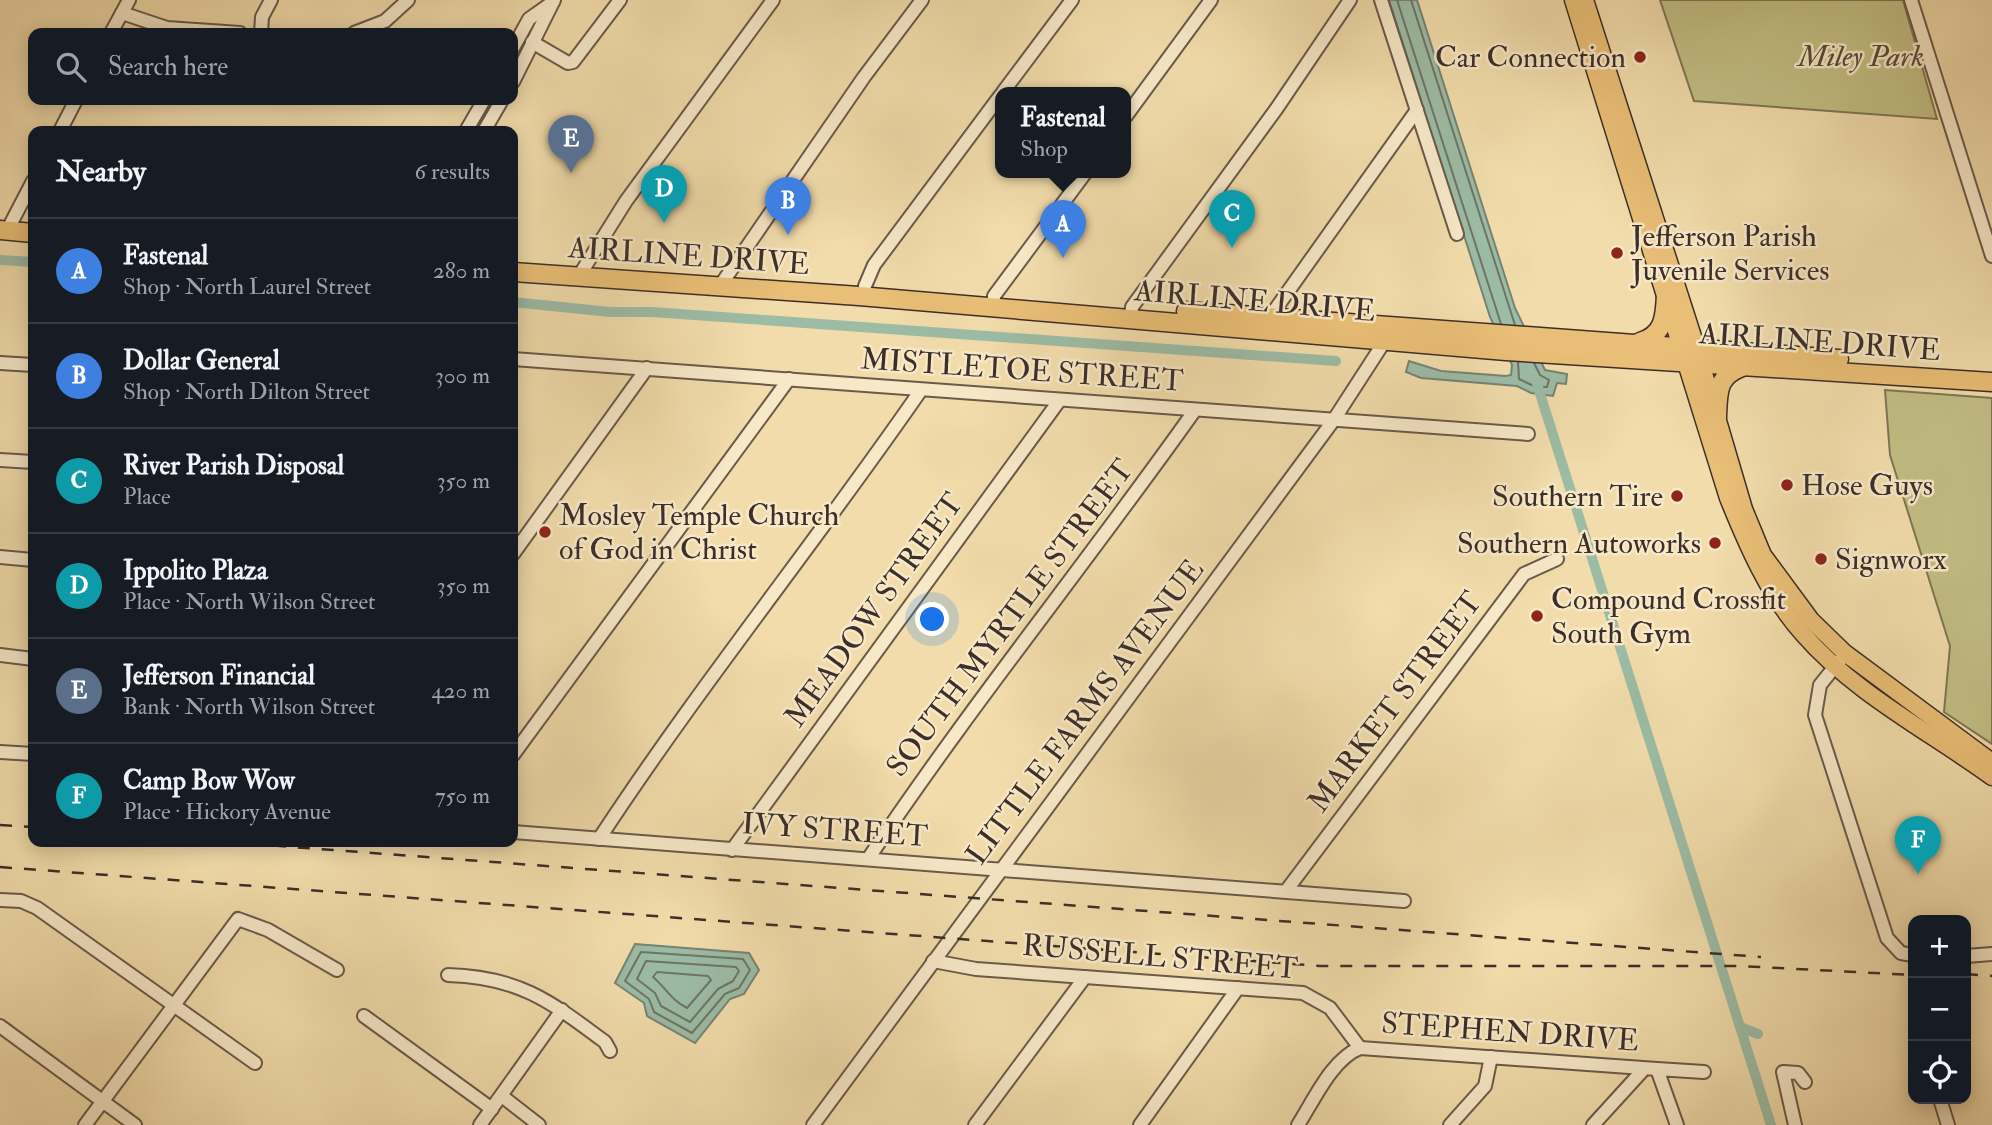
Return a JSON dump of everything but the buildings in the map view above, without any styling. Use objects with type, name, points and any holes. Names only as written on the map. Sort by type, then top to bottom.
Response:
[{"type":"highway","points":[[5,226],[28,224]]},
{"type":"highway","points":[[5,226],[28,232]]},
{"type":"highway","name":"AIRLINE DRIVE","points":[[518,261],[581,270],[1503,343],[1992,371]]},
{"type":"highway","name":"AIRLINE DRIVE","points":[[518,272],[581,270]]},
{"type":"highway","name":"AIRLINE DRIVE","points":[[722,280],[865,286],[994,301]]},
{"type":"highway","points":[[1636,343],[1650,339],[1659,331],[1664,319],[1666,295]]},
{"type":"highway","name":"AIRLINE DRIVE","points":[[1528,344],[1636,343],[1747,365],[1992,382]]},
{"type":"highway","points":[[1717,417],[1718,389],[1722,378],[1729,371],[1747,365]]},
{"type":"main road","points":[[1573,0],[1666,295],[1717,417],[1744,509],[1763,555],[1863,687],[1992,777]]},
{"type":"main road","points":[[1585,0],[1692,354],[1728,498],[1746,544],[1785,610],[1804,635],[1992,762]]},
{"type":"street","points":[[114,28],[129,0]]},
{"type":"street","points":[[261,28],[262,17],[271,0]]},
{"type":"street","points":[[367,28],[385,21],[408,0]]},
{"type":"street","points":[[518,71],[552,0]]},
{"type":"street","points":[[518,39],[529,19],[552,0]]},
{"type":"street","points":[[532,42],[571,63],[620,0]]},
{"type":"street","points":[[581,270],[626,201],[773,0]]},
{"type":"street","points":[[722,280],[922,0]]},
{"type":"street","points":[[1007,87],[1072,0]]},
{"type":"street","points":[[1131,109],[1211,0]]},
{"type":"street","points":[[1131,312],[1277,108],[1350,0]]},
{"type":"street","points":[[1381,0],[1457,234]]},
{"type":"street","points":[[1911,0],[1992,257]]},
{"type":"street","points":[[122,13],[167,28]]},
{"type":"street","points":[[865,286],[874,265],[995,103]]},
{"type":"street","points":[[63,126],[73,105]]},
{"type":"street","points":[[469,126],[481,105]]},
{"type":"street","points":[[487,126],[499,105]]},
{"type":"street","points":[[1267,323],[1417,110]]},
{"type":"street","points":[[994,301],[1082,178]]},
{"type":"street","points":[[5,226],[28,189]]},
{"type":"street","name":"LITTLE FARMS AVENUE","points":[[813,1125],[1333,421],[1388,334]]},
{"type":"street","name":"MISTLETOE STREET","points":[[518,359],[1528,434]]},
{"type":"street","points":[[0,363],[28,365]]},
{"type":"street","points":[[518,547],[647,368]]},
{"type":"street","points":[[518,748],[789,379]]},
{"type":"street","points":[[599,839],[647,765],[842,505],[921,390]]},
{"type":"street","name":"MEADOW STREET","points":[[733,850],[1059,401]]},
{"type":"street","name":"SOUTH MYRTLE STREET","points":[[868,859],[904,805],[1115,523],[1195,410]]},
{"type":"street","points":[[0,460],[28,462]]},
{"type":"street","points":[[0,557],[28,560]]},
{"type":"street","name":"MARKET STREET","points":[[1286,891],[1524,573],[1557,559]]},
{"type":"street","points":[[0,656],[28,659]]},
{"type":"street","points":[[1840,659],[1820,685],[1815,715],[1887,938],[1896,949],[1908,954]]},
{"type":"street","points":[[0,752],[28,754]]},
{"type":"street","name":"IVY STREET","points":[[518,832],[1405,901]]},
{"type":"street","points":[[0,900],[31,905],[255,1063]]},
{"type":"street","points":[[85,1125],[238,919],[268,930],[337,970]]},
{"type":"street","points":[[1971,956],[1992,954]]},
{"type":"street","name":"RUSSELL STREET","points":[[933,961],[976,969],[1313,996],[1330,1008],[1360,1048]]},
{"type":"street","points":[[447,975],[503,981],[528,989],[605,1042],[610,1051]]},
{"type":"street","points":[[975,1125],[1086,977]]},
{"type":"street","points":[[1140,1125],[1238,988]]},
{"type":"street","points":[[480,1125],[503,1097],[562,1010]]},
{"type":"street","points":[[363,1016],[492,1109]]},
{"type":"street","points":[[0,1026],[135,1125]]},
{"type":"street","points":[[1298,1125],[1336,1067],[1349,1052],[1360,1048]]},
{"type":"street","name":"STEPHEN DRIVE","points":[[1360,1048],[1704,1072]]},
{"type":"street","points":[[1450,1125],[1485,1086],[1491,1057]]},
{"type":"street","points":[[1593,1125],[1650,1069],[1677,1125]]},
{"type":"street","points":[[1795,1125],[1783,1072],[1798,1073],[1805,1082]]},
{"type":"street","points":[[503,1097],[540,1125]]},
{"type":"street","points":[[1942,1104],[1948,1125]]},
{"type":"green space","name":"Miley Park","points":[[1660,0],[1903,0],[1937,119],[1694,101]]},
{"type":"green space","points":[[1885,390],[1992,398],[1992,744],[1944,712],[1950,646],[1890,455]]},
{"type":"water","points":[[1389,0],[1417,0],[1515,308],[1545,370],[1567,374],[1566,384],[1557,383],[1553,396],[1531,393],[1517,386],[1421,378],[1406,372],[1409,361],[1441,371],[1506,376],[1511,375],[1512,365],[1490,317]]},
{"type":"water","points":[[635,944],[749,953],[759,970],[744,994],[730,999],[695,1043],[647,1016],[644,1003],[615,983]]},
{"type":"waterway","points":[[0,260],[28,262]]},
{"type":"waterway","points":[[518,303],[610,312],[652,312],[1336,361]]},
{"type":"waterway","points":[[1537,384],[1771,1125]]},
{"type":"waterway","points":[[1740,1027],[1758,1034]]},
{"type":"railway","points":[[0,825],[28,827]]},
{"type":"railway","points":[[293,847],[1761,957]]},
{"type":"railway","points":[[0,867],[1320,966],[1739,966],[1908,975]]},
{"type":"railway","points":[[1971,974],[1992,976]]},
{"type":"place","name":"Car Connection","points":[[1640,57]]},
{"type":"place","name":"Jefferson Financial","points":[[571,173]]},
{"type":"place","name":"Ippolito Plaza","points":[[664,223]]},
{"type":"place","name":"Dollar General","points":[[788,235]]},
{"type":"place","name":"River Parish Disposal","points":[[1232,248]]},
{"type":"place","name":"Jefferson Parish Juvenile Services","points":[[1617,253]]},
{"type":"place","name":"Fastenal","points":[[1063,258]]},
{"type":"place","name":"Hose Guys","points":[[1787,485]]},
{"type":"place","name":"Southern Tire","points":[[1677,496]]},
{"type":"place","name":"Mosley Temple Church of God in Christ","points":[[545,532]]},
{"type":"place","name":"Southern Autoworks","points":[[1715,543]]},
{"type":"place","name":"Signworx","points":[[1821,559]]},
{"type":"place","name":"Compound Crossfit South Gym","points":[[1537,616]]},
{"type":"place","name":"Camp Bow Wow","points":[[1918,874]]}]
